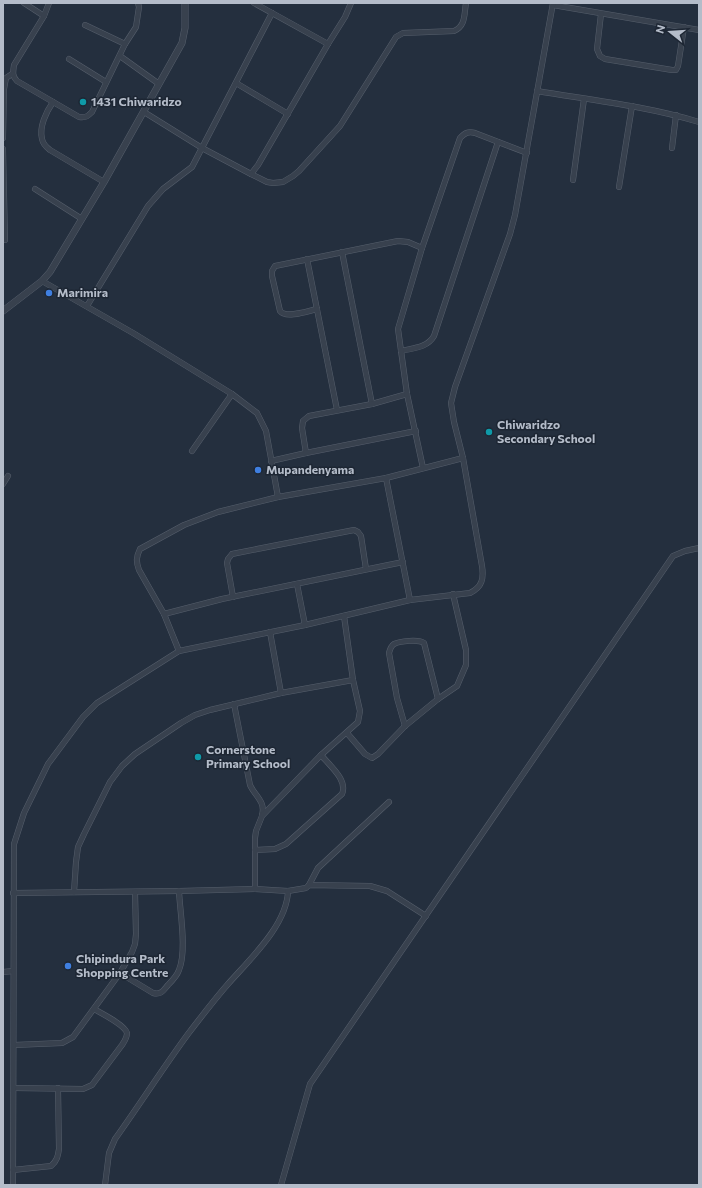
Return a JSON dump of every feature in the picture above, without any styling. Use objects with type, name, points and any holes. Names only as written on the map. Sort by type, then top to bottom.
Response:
[{"type":"street","points":[[24,3],[44,16]]},
{"type":"street","points":[[49,3],[44,16],[14,65],[12,74],[17,81],[53,102],[79,116],[88,117],[92,112],[125,44],[136,27],[139,7],[138,3]]},
{"type":"street","points":[[3,311],[42,281],[57,261],[104,182],[182,43],[185,28],[185,3]]},
{"type":"street","points":[[254,3],[328,44]]},
{"type":"street","points":[[251,174],[258,165],[345,17],[351,3]]},
{"type":"street","points":[[144,112],[202,148],[251,174],[267,182],[282,182],[293,176],[340,126],[396,37],[403,33],[454,31],[461,27],[464,22],[466,3]]},
{"type":"street","points":[[13,1185],[14,844],[24,813],[48,764],[78,723],[96,703],[179,651],[305,625],[410,600],[470,593],[480,586],[483,574],[451,403],[510,234],[519,196],[553,4],[601,14],[699,30]]},
{"type":"street","points":[[88,306],[148,206],[163,188],[192,167],[272,13]]},
{"type":"street","points":[[601,14],[597,49],[600,56],[672,70],[676,70],[678,66],[684,28]]},
{"type":"street","points":[[85,24],[125,44]]},
{"type":"street","points":[[120,56],[159,84]]},
{"type":"street","points":[[69,59],[106,82]]},
{"type":"street","points":[[3,138],[4,89],[6,78],[12,74]]},
{"type":"street","points":[[236,83],[288,114]]},
{"type":"street","points":[[537,91],[632,106],[676,115],[699,122]]},
{"type":"street","points":[[573,180],[584,99]]},
{"type":"street","points":[[53,102],[44,122],[42,139],[44,145],[104,182]]},
{"type":"street","points":[[618,187],[632,106]]},
{"type":"street","points":[[672,148],[676,115]]},
{"type":"street","points":[[423,468],[407,394],[398,329],[422,248],[460,138],[465,133],[470,132],[527,153]]},
{"type":"street","points":[[401,351],[426,344],[431,341],[434,336],[498,142]]},
{"type":"street","points":[[3,148],[5,240]]},
{"type":"street","points":[[35,189],[82,219]]},
{"type":"street","points":[[317,309],[287,315],[282,314],[272,276],[272,271],[275,266],[398,241],[408,242],[422,248]]},
{"type":"street","points":[[342,252],[372,404]]},
{"type":"street","points":[[307,259],[337,410]]},
{"type":"street","points":[[42,281],[88,306],[232,394],[257,413],[266,431],[278,497]]},
{"type":"street","points":[[192,451],[232,394]]},
{"type":"street","points":[[306,453],[302,428],[305,418],[337,410],[372,404],[407,394]]},
{"type":"street","points":[[271,461],[416,431]]},
{"type":"street","points":[[179,651],[164,614],[136,563],[140,549],[184,525],[218,512],[278,497],[386,478],[462,458]]},
{"type":"street","points":[[3,484],[8,476]]},
{"type":"street","points":[[386,478],[410,600]]},
{"type":"street","points":[[233,597],[227,563],[232,554],[354,530],[361,536],[366,569]]},
{"type":"street","points":[[281,1185],[310,1084],[673,556],[685,551],[699,548]]},
{"type":"street","points":[[164,614],[233,597],[403,562]]},
{"type":"street","points":[[297,584],[305,625]]},
{"type":"street","points":[[347,732],[365,754],[372,758],[378,754],[405,726],[438,699],[457,686],[466,665],[466,650],[454,594]]},
{"type":"street","points":[[262,816],[321,755],[358,722],[360,711],[353,680],[344,616]]},
{"type":"street","points":[[270,632],[281,693]]},
{"type":"street","points":[[405,726],[397,698],[389,653],[390,648],[393,645],[397,643],[420,640],[424,643],[438,699]]},
{"type":"street","points":[[74,892],[78,847],[110,782],[122,766],[135,754],[185,720],[195,715],[281,693],[353,680]]},
{"type":"street","points":[[234,704],[248,778],[252,790],[264,807],[256,831],[255,888]]},
{"type":"street","points":[[255,850],[281,847],[294,838],[342,794],[344,790],[343,783],[321,755]]},
{"type":"street","points":[[13,893],[135,892],[255,888],[288,891],[306,888],[318,868],[388,802]]},
{"type":"street","points":[[309,885],[370,886],[388,890],[426,916]]},
{"type":"street","points":[[120,973],[157,994],[162,992],[173,979],[180,966],[183,949],[179,891]]},
{"type":"street","points":[[105,1185],[109,1153],[116,1139],[156,1078],[188,1034],[221,992],[254,956],[281,919],[285,910],[288,891]]},
{"type":"street","points":[[14,1045],[62,1043],[73,1037],[128,961],[135,944],[135,892]]},
{"type":"street","points":[[3,972],[13,971]]},
{"type":"street","points":[[14,1088],[82,1089],[92,1085],[126,1038],[127,1033],[124,1028],[94,1009]]},
{"type":"street","points":[[13,1170],[51,1166],[55,1163],[58,1157],[59,1149],[58,1088]]},
{"type":"place","name":"1431 Chiwaridzo","points":[[83,102]]},
{"type":"place","name":"Marimira","points":[[49,293]]},
{"type":"place","name":"Chiwaridzo Secondary School","points":[[489,432]]},
{"type":"place","name":"Mupandenyama","points":[[258,470]]},
{"type":"place","name":"Cornerstone Primary School","points":[[198,757]]},
{"type":"place","name":"Chipindura Park Shopping Centre","points":[[68,966]]}]
